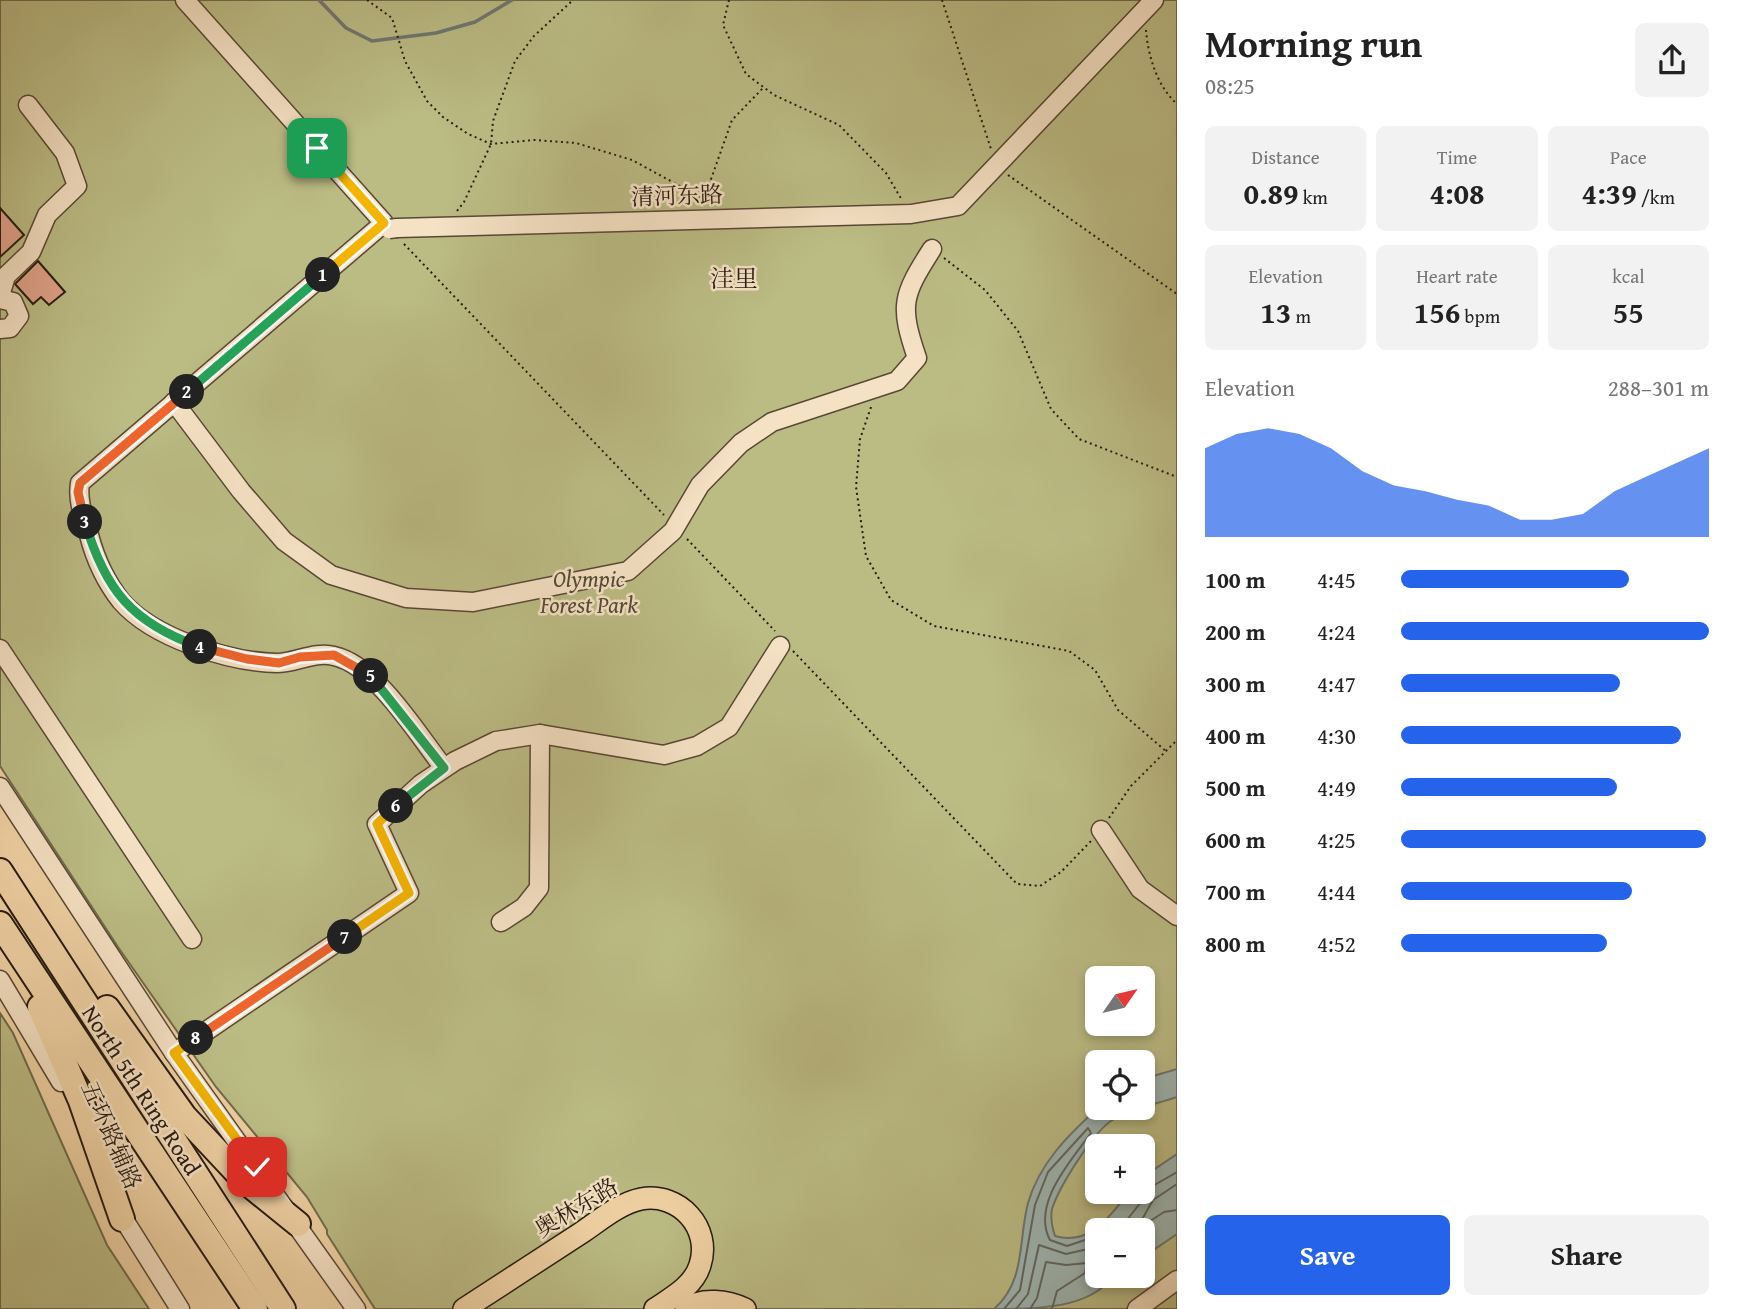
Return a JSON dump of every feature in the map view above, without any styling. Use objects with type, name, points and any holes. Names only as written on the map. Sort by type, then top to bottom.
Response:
[{"type":"highway","points":[[0,870],[116,1020],[184,1116],[245,1181],[298,1224]]},
{"type":"highway","name":"North 5th Ring Road","points":[[0,870],[283,1309]]},
{"type":"highway","name":"North 5th Ring Road","points":[[0,924],[255,1309]]},
{"type":"highway","points":[[16,948],[81,1101],[122,1219]]},
{"type":"main road","name":"奥林东路","points":[[464,1309],[625,1205],[657,1198],[677,1203],[689,1213],[702,1244],[700,1266],[685,1287],[654,1309]]},
{"type":"main road","points":[[685,1309],[691,1305],[720,1301],[745,1309]]},
{"type":"street","points":[[185,0],[393,230],[174,402],[80,483],[78,492],[93,550],[122,602],[143,620],[177,639],[211,651],[279,663],[300,657],[334,655],[367,671],[444,768]]},
{"type":"street","points":[[997,168],[1149,4]]},
{"type":"street","points":[[0,329],[10,328],[19,316],[13,302],[0,297],[6,276],[31,252],[47,215],[77,186],[65,153],[28,104]]},
{"type":"street","name":"清河东路","points":[[393,230],[911,214],[958,206],[997,168]]},
{"type":"street","points":[[174,402],[240,491],[284,541],[331,575],[405,598],[473,602],[628,571],[676,527],[700,485],[741,443],[772,422],[897,382],[917,358],[904,318],[910,283],[932,249]]},
{"type":"street","points":[[174,1053],[409,893],[377,824],[421,784],[444,768],[496,741],[540,734],[664,755],[697,746],[729,727],[783,643]]},
{"type":"street","points":[[0,649],[192,939]]},
{"type":"street","points":[[501,922],[523,907],[539,888],[540,734]]},
{"type":"street","points":[[0,787],[174,1053],[356,1309]]},
{"type":"street","points":[[1101,830],[1140,889],[1177,916]]},
{"type":"street","name":"五环路辅路","points":[[0,980],[57,1072],[122,1219],[180,1309]]},
{"type":"street","points":[[1137,1309],[1177,1280]]},
{"type":"path","points":[[368,0],[392,18],[405,61],[427,101],[443,117],[468,134],[491,144],[534,140],[576,143],[632,160],[699,198],[706,219]]},
{"type":"path","points":[[444,227],[464,202],[491,144],[493,121],[515,61],[534,36],[573,0]]},
{"type":"path","points":[[942,0],[997,168],[1177,294]]},
{"type":"path","points":[[1149,4],[1148,55],[1169,97],[1177,104]]},
{"type":"path","points":[[699,198],[710,182],[732,120],[763,87]]},
{"type":"path","points":[[393,230],[783,643],[1017,884],[1041,886],[1061,872],[1101,830],[1131,786],[1177,740]]},
{"type":"path","points":[[876,389],[860,439],[856,487],[866,556],[891,600],[934,626],[1069,651],[1095,670],[1118,710],[1167,752]]},
{"type":"green space","name":"Olympic Forest Park","points":[[0,0],[1177,0],[1177,1309],[375,1309],[327,1234],[307,1197],[216,1087],[118,947],[0,766]]},
{"type":"green space","points":[[0,1013],[13,1033],[107,1245],[149,1309],[0,1309]]},
{"type":"water","points":[[1177,1069],[1177,1097],[1155,1103],[1155,1075]]},
{"type":"water","points":[[1085,1120],[1113,1120],[1098,1134],[1085,1134],[1085,1151],[1062,1187],[1052,1209],[1051,1220],[1055,1236],[1068,1238],[1085,1235],[1085,1288],[1102,1288],[1091,1295],[1061,1305],[994,1309],[1004,1298],[1016,1273],[1028,1203],[1039,1175]]},
{"type":"water","points":[[1177,1154],[1177,1234],[1155,1249],[1155,1218],[1108,1218],[1119,1204],[1155,1204],[1155,1169]]},
{"type":"building","points":[[0,208],[24,235],[0,257]]},
{"type":"building","points":[[38,261],[65,292],[49,305],[41,297],[33,304],[15,284]]},
{"type":"waterway","points":[[319,0],[346,28],[372,41],[436,33],[475,22],[512,0]]},
{"type":"district","name":"洼里","points":[[734,278]]},
{"type":"route","points":[[257,1167],[174,1053],[409,893],[377,824],[421,784],[444,768],[367,671],[334,655],[300,657],[279,663],[211,651],[177,639],[143,620],[122,602],[108,581],[93,550],[78,492],[80,483],[384,223],[317,148]]}]
